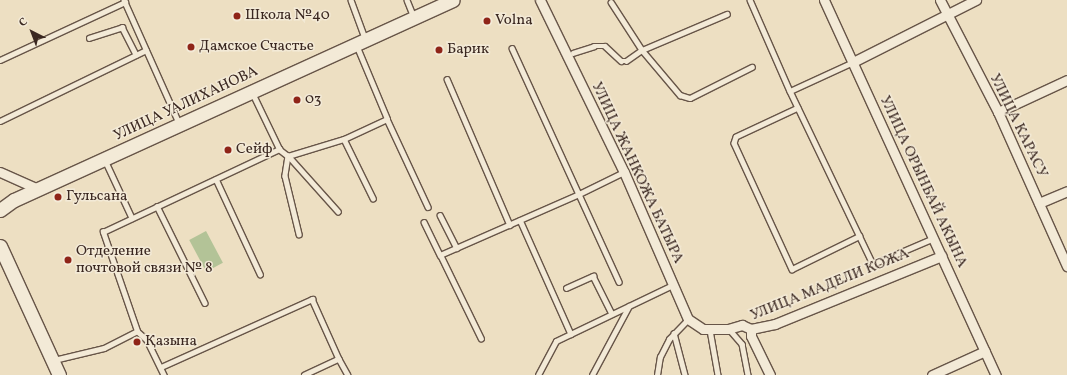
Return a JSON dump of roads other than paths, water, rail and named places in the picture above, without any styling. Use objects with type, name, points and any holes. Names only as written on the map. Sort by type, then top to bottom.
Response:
[{"type":"main road","name":"УЛИЦА УАЛИХАНОВА","points":[[0,210],[14,200],[452,0]]},
{"type":"main road","points":[[0,246],[6,265],[60,375]]},
{"type":"street","name":"УЛИЦА ЖАНКОЖА БАТЫРА","points":[[540,0],[624,172],[688,319]]},
{"type":"street","name":"УЛИЦА ОРЫНБАЙ АКЫНА","points":[[824,0],[996,375]]},
{"type":"street","name":"УЛИЦА КАРАСУ","points":[[940,0],[945,14],[998,112],[1067,266]]},
{"type":"street","points":[[852,62],[945,14],[976,0]]},
{"type":"street","points":[[998,112],[1067,80]]},
{"type":"street","points":[[0,172],[38,189]]},
{"type":"street","points":[[1039,203],[1067,191]]},
{"type":"street","name":"УЛИЦА МАДЕЛИ КОЖА","points":[[770,375],[751,336],[751,329],[775,324],[942,256]]},
{"type":"street","points":[[688,319],[695,326],[710,330],[742,325],[751,329]]},
{"type":"street","points":[[932,375],[985,351]]},
{"type":"lane","points":[[351,0],[360,41],[387,118],[428,207]]},
{"type":"lane","points":[[407,0],[414,17]]},
{"type":"lane","points":[[750,0],[790,91],[873,264],[934,238]]},
{"type":"lane","points":[[0,60],[124,1],[180,124]]},
{"type":"lane","points":[[612,1],[642,50],[680,95],[690,98],[752,67]]},
{"type":"lane","points":[[573,53],[594,46],[605,46],[621,61],[626,61],[642,50],[728,14]]},
{"type":"lane","points":[[89,38],[122,27],[136,55]]},
{"type":"lane","points":[[512,48],[619,282]]},
{"type":"lane","points":[[0,121],[146,50]]},
{"type":"lane","points":[[790,91],[852,62]]},
{"type":"lane","points":[[447,79],[510,225]]},
{"type":"lane","points":[[251,92],[279,149],[288,156],[338,212]]},
{"type":"lane","points":[[798,108],[736,137],[734,143],[792,269],[859,236]]},
{"type":"lane","points":[[288,156],[344,139],[387,118]]},
{"type":"lane","points":[[344,139],[372,198]]},
{"type":"lane","points":[[164,375],[147,340],[137,331],[103,232],[279,149]]},
{"type":"lane","points":[[288,156],[286,176],[299,234]]},
{"type":"lane","points":[[105,159],[132,218]]},
{"type":"lane","points":[[440,255],[579,194],[624,172]]},
{"type":"lane","points":[[216,179],[260,274]]},
{"type":"lane","points":[[157,206],[205,303]]},
{"type":"lane","points":[[440,216],[457,248]]},
{"type":"lane","points":[[520,220],[571,334]]},
{"type":"lane","points":[[424,222],[480,339]]},
{"type":"lane","points":[[566,288],[593,276],[612,314]]},
{"type":"lane","points":[[538,375],[556,341],[673,285]]},
{"type":"lane","points":[[161,367],[312,298],[339,359],[348,375]]},
{"type":"lane","points":[[592,375],[629,306]]},
{"type":"lane","points":[[657,375],[660,357],[674,333],[688,319]]},
{"type":"lane","points":[[728,328],[742,344],[748,375]]},
{"type":"lane","points":[[710,330],[718,375]]},
{"type":"lane","points":[[53,361],[104,348],[137,331]]},
{"type":"lane","points":[[674,333],[685,375]]},
{"type":"lane","points":[[305,375],[339,359]]},
{"type":"place","name":"Школа №40","points":[[237,16]]},
{"type":"place","name":"Volna","points":[[487,21]]},
{"type":"place","name":"Дамское Счастье","points":[[191,47]]},
{"type":"place","name":"Барик","points":[[439,50]]},
{"type":"place","name":"03","points":[[297,100]]},
{"type":"place","name":"Сейф","points":[[228,150]]},
{"type":"place","name":"Гульсана","points":[[58,197]]},
{"type":"place","name":"Отделение почтовой связи № 8","points":[[68,260]]},
{"type":"place","name":"Қазына","points":[[137,342]]}]
